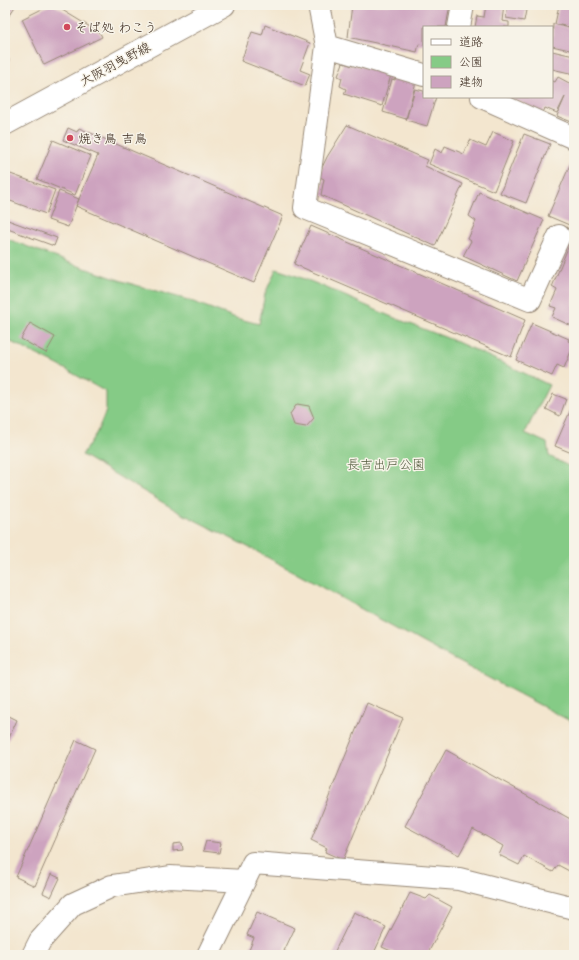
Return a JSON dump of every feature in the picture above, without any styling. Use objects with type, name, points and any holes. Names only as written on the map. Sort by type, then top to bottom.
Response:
[{"type":"street","name":"大阪羽曳野線","points":[[5,124],[224,5]]},
{"type":"street","points":[[319,5],[327,46],[305,208],[530,300],[559,236]]},
{"type":"street","points":[[458,26],[463,5]]},
{"type":"street","points":[[327,46],[423,75]]},
{"type":"street","points":[[484,98],[574,138]]},
{"type":"street","points":[[208,955],[253,863],[459,879],[574,908]]},
{"type":"street","points":[[33,955],[40,941],[73,904],[112,886],[170,877],[244,881]]},
{"type":"green space","name":"長吉出戸公園","points":[[5,238],[125,282],[188,300],[236,318],[259,324],[265,294],[276,269],[306,279],[392,317],[455,341],[549,385],[525,433],[547,443],[549,456],[574,469],[574,723],[447,656],[254,550],[179,512],[82,455],[97,432],[106,411],[106,392],[58,365],[5,339]]},
{"type":"building","points":[[5,5],[16,5],[5,22]]},
{"type":"building","points":[[50,5],[54,5],[100,33],[102,37],[44,65],[22,19]]},
{"type":"building","points":[[352,5],[450,5],[446,26],[423,26],[423,45],[419,44],[417,52],[348,37]]},
{"type":"building","points":[[486,5],[504,5],[502,21],[509,22],[509,26],[475,26],[477,16],[484,17]]},
{"type":"building","points":[[508,5],[527,5],[524,21],[506,18]]},
{"type":"building","points":[[559,5],[574,6],[574,28],[555,24]]},
{"type":"building","points":[[553,24],[574,29],[574,51],[553,46]]},
{"type":"building","points":[[265,25],[310,43],[300,70],[310,74],[305,86],[241,61],[252,32],[262,35]]},
{"type":"building","points":[[5,51],[9,60],[5,67]]},
{"type":"building","points":[[553,51],[574,56],[574,74],[553,69]]},
{"type":"building","points":[[343,63],[353,66],[353,64],[391,75],[382,106],[344,94],[346,89],[340,86],[342,78],[338,76]]},
{"type":"building","points":[[396,76],[416,82],[406,119],[383,112],[392,79],[395,80]]},
{"type":"building","points":[[558,77],[571,84],[574,78],[574,123],[557,116],[565,97],[557,113],[545,108],[543,113],[511,98],[553,98],[553,81],[555,82]]},
{"type":"building","points":[[415,89],[423,91],[423,98],[436,98],[427,126],[406,120]]},
{"type":"building","points":[[347,125],[428,160],[425,166],[463,184],[435,246],[321,195],[324,179],[318,176],[327,157]]},
{"type":"building","points":[[68,128],[77,132],[79,128],[283,216],[254,283],[76,206],[98,155],[63,140]]},
{"type":"building","points":[[493,132],[514,141],[494,191],[429,164],[435,149],[442,153],[445,146],[464,154],[470,140],[486,147]]},
{"type":"building","points":[[524,134],[550,144],[526,203],[500,193]]},
{"type":"building","points":[[53,140],[91,156],[75,195],[37,179]]},
{"type":"building","points":[[574,158],[574,227],[548,216]]},
{"type":"building","points":[[5,172],[55,190],[46,214],[5,199]]},
{"type":"building","points":[[59,191],[79,199],[68,227],[48,220]]},
{"type":"building","points":[[479,192],[544,220],[517,281],[463,256],[471,241],[468,239],[476,221],[469,216]]},
{"type":"building","points":[[5,219],[57,238],[54,246],[5,228]]},
{"type":"building","points":[[311,226],[525,320],[511,357],[294,264]]},
{"type":"building","points":[[572,238],[574,239],[574,327],[552,317],[556,308],[550,306],[557,290],[552,287]]},
{"type":"building","points":[[30,323],[55,337],[46,353],[21,339]]},
{"type":"building","points":[[532,323],[569,339],[568,341],[574,344],[564,368],[557,365],[552,376],[516,360]]},
{"type":"building","points":[[553,394],[566,399],[560,416],[546,409]]},
{"type":"building","points":[[574,402],[574,454],[555,446]]},
{"type":"building","points":[[297,404],[309,406],[314,418],[306,427],[294,425],[290,414]]},
{"type":"building","points":[[367,703],[403,718],[343,860],[325,852],[327,848],[311,840]]},
{"type":"building","points":[[5,714],[17,720],[5,747]]},
{"type":"building","points":[[76,740],[95,749],[35,886],[16,877]]},
{"type":"building","points":[[446,750],[574,821],[574,866],[571,872],[558,865],[553,872],[524,856],[519,865],[499,855],[503,846],[473,829],[459,855],[405,826]]},
{"type":"building","points":[[206,841],[221,843],[219,853],[203,851]]},
{"type":"building","points":[[182,843],[183,850],[173,851],[173,844]]},
{"type":"building","points":[[51,874],[60,878],[51,897],[43,893]]},
{"type":"building","points":[[410,893],[426,899],[430,895],[452,907],[427,955],[400,955],[382,947]]},
{"type":"building","points":[[257,912],[295,928],[284,951],[292,955],[247,955],[254,938],[247,935]]},
{"type":"building","points":[[354,912],[386,927],[373,955],[333,955]]},
{"type":"place","name":"そば処 わこう","points":[[67,27]]},
{"type":"place","name":"焼き鳥 吉鳥","points":[[70,138]]}]
